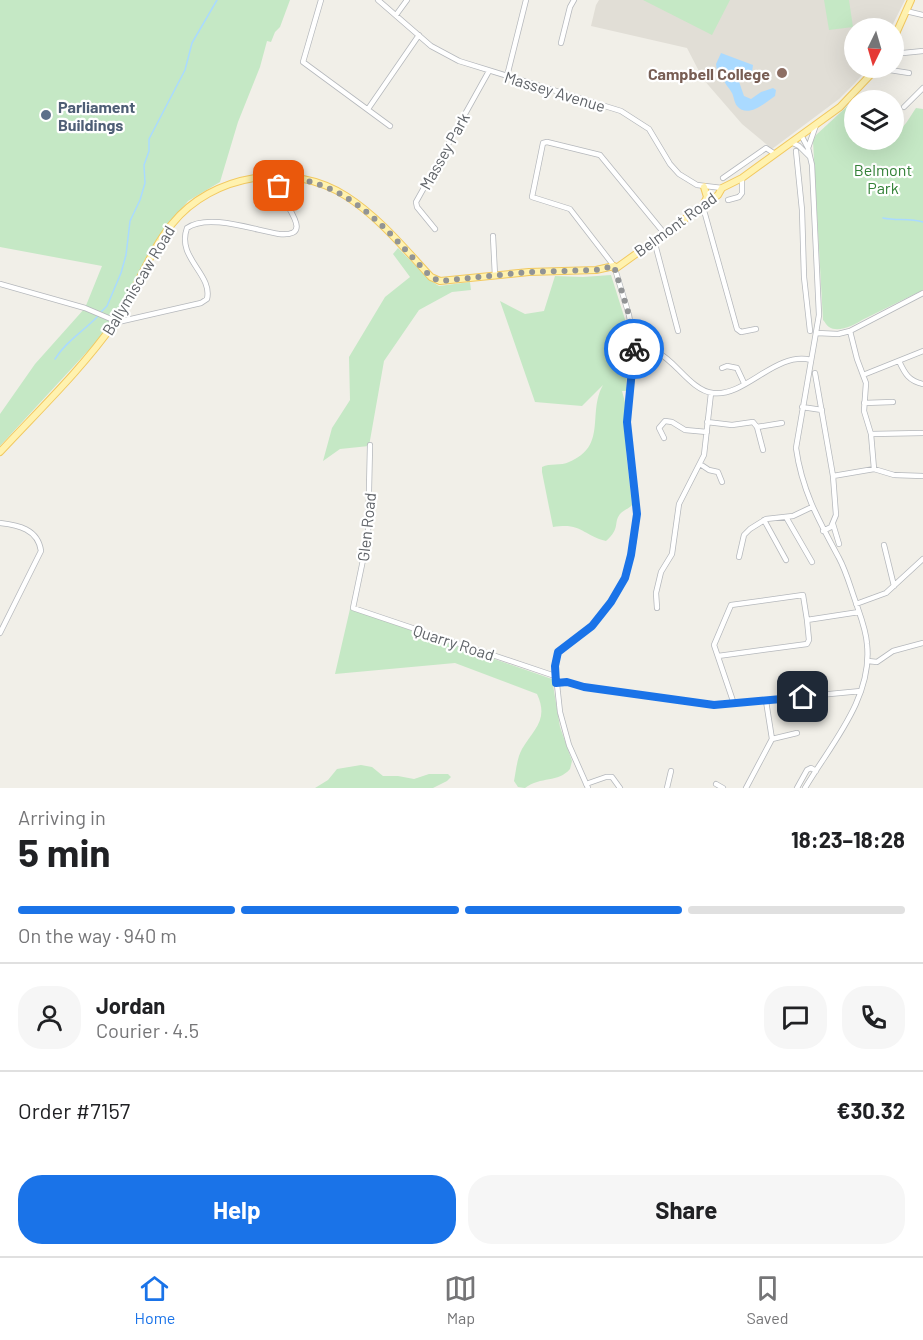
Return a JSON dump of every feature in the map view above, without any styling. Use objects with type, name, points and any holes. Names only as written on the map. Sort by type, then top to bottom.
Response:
[{"type":"main road","points":[[903,18],[912,0]]},
{"type":"main road","name":"Belmont Road","points":[[277,176],[309,180],[343,194],[376,220],[436,280],[447,281],[529,272],[596,270],[614,267],[718,195],[722,188],[742,178],[840,107],[868,78]]},
{"type":"main road","name":"Ballymiscaw Road","points":[[0,452],[92,352],[139,283],[161,239],[174,221],[205,196],[228,184],[255,177],[277,176]]},
{"type":"main road","points":[[702,206],[707,196],[704,187]]},
{"type":"street","points":[[321,0],[303,62],[390,126]]},
{"type":"street","name":"Massey Avenue","points":[[378,0],[431,46],[459,61],[602,104],[639,121],[649,129],[670,164],[679,174],[704,187],[722,188]]},
{"type":"street","points":[[396,15],[407,0]]},
{"type":"street","points":[[507,76],[526,0]]},
{"type":"street","points":[[561,43],[570,7],[574,0]]},
{"type":"street","points":[[906,11],[923,15]]},
{"type":"street","points":[[368,110],[419,35]]},
{"type":"street","points":[[904,53],[923,51]]},
{"type":"street","name":"Massey Park","points":[[435,229],[417,207],[416,202],[489,71]]},
{"type":"street","points":[[904,72],[909,73]]},
{"type":"street","points":[[904,107],[923,88]]},
{"type":"street","points":[[808,148],[816,124]]},
{"type":"street","points":[[801,135],[810,157],[815,209],[819,319],[796,448],[799,468],[812,507],[844,567],[859,612],[867,644],[868,661],[861,691],[843,727],[806,788]]},
{"type":"street","points":[[620,788],[612,777],[606,777],[587,786],[569,745],[560,712],[555,676],[558,652],[592,626],[611,602],[625,578],[634,540],[637,514],[627,422],[633,340],[629,315],[614,267],[570,209],[532,197],[543,143],[547,142],[600,155],[664,233]]},
{"type":"street","points":[[791,142],[799,146],[810,157]]},
{"type":"street","points":[[723,178],[766,148],[775,154]]},
{"type":"street","points":[[796,151],[810,331]]},
{"type":"street","points":[[0,284],[85,308],[114,321],[201,303],[207,298],[207,286],[188,254],[185,234],[190,226],[201,222],[216,222],[286,235],[293,233],[297,222],[281,193],[277,176]]},
{"type":"street","points":[[728,200],[742,193],[742,178]]},
{"type":"street","points":[[702,206],[737,329],[741,332],[756,329]]},
{"type":"street","points":[[802,210],[815,209]]},
{"type":"street","points":[[493,237],[495,276]]},
{"type":"street","points":[[654,240],[678,331]]},
{"type":"street","points":[[817,333],[838,334],[850,331],[923,292]]},
{"type":"street","points":[[809,318],[819,319]]},
{"type":"street","points":[[850,331],[856,359],[866,383],[864,411],[871,434],[874,469]]},
{"type":"street","points":[[633,360],[642,354],[652,351],[659,352],[667,357],[690,383],[711,393],[721,393],[794,358],[811,360]]},
{"type":"street","points":[[863,375],[923,351]]},
{"type":"street","points":[[899,361],[907,377],[923,384]]},
{"type":"street","points":[[722,368],[728,366],[737,368],[744,383]]},
{"type":"street","points":[[815,373],[833,476],[836,515],[831,527],[823,531]]},
{"type":"street","points":[[657,608],[656,593],[661,572],[672,554],[679,504],[700,464],[706,443],[711,393]]},
{"type":"street","points":[[864,403],[893,402]]},
{"type":"street","points":[[802,407],[822,410]]},
{"type":"street","points":[[664,438],[659,428],[665,421],[672,422],[685,430],[707,432]]},
{"type":"street","points":[[707,422],[732,425],[753,422],[763,450]]},
{"type":"street","points":[[757,428],[782,423]]},
{"type":"street","points":[[871,434],[923,433]]},
{"type":"street","name":"Glen Road","points":[[353,608],[368,536],[370,445]]},
{"type":"street","points":[[700,464],[709,470],[718,472],[722,482]]},
{"type":"street","points":[[833,476],[874,469],[894,475],[923,476]]},
{"type":"street","points":[[739,557],[744,535],[764,520],[786,517],[812,507]]},
{"type":"street","points":[[786,517],[812,562]]},
{"type":"street","points":[[764,520],[786,560]]},
{"type":"street","points":[[0,523],[23,526],[37,540],[41,551],[0,633]]},
{"type":"street","points":[[833,523],[839,544]]},
{"type":"street","points":[[884,545],[894,586]]},
{"type":"street","points":[[856,604],[886,593],[923,559]]},
{"type":"street","points":[[718,656],[807,644],[809,640],[803,595],[731,605],[714,645],[734,704]]},
{"type":"street","name":"Quarry Road","points":[[353,608],[555,676]]},
{"type":"street","points":[[807,620],[859,612]]},
{"type":"street","points":[[868,661],[877,662],[893,651],[923,643]]},
{"type":"street","points":[[556,683],[567,682],[584,687],[714,705],[861,691]]},
{"type":"street","points":[[746,788],[772,739],[766,701]]},
{"type":"street","points":[[772,739],[797,733]]},
{"type":"street","points":[[797,788],[807,770],[811,768],[816,771]]},
{"type":"street","points":[[667,788],[671,771]]},
{"type":"street","points":[[716,784],[723,788]]},
{"type":"shaded area","name":"Campbell College","points":[[599,0],[905,0],[896,18],[844,18],[844,78],[859,78],[848,90],[844,90],[844,94],[839,99],[772,149],[742,124],[703,79],[687,48],[591,26]]},
{"type":"green space","points":[[0,0],[290,0],[280,27],[271,42],[267,41],[260,67],[238,122],[220,182],[188,201],[162,232],[112,320],[97,341],[0,446],[0,414],[35,364],[85,308],[102,266],[0,247]]},
{"type":"green space","points":[[643,0],[730,0],[712,35]]},
{"type":"green space","points":[[824,0],[849,0],[852,18],[844,18],[844,28],[829,30]]},
{"type":"green space","name":"Belmont Park","points":[[916,108],[923,109],[923,290],[846,328],[833,329],[823,320],[813,141],[816,135],[844,109],[844,150],[904,150],[904,125]]},
{"type":"green space","points":[[398,248],[439,286],[470,282],[471,290],[452,292],[419,310],[384,361],[369,446],[340,449],[323,461],[332,428],[350,400],[349,357],[385,297],[410,277],[393,254]]},
{"type":"green space","points":[[611,275],[629,332],[626,391],[622,391],[625,402],[626,451],[632,505],[620,514],[614,533],[606,541],[570,526],[553,527],[542,472],[542,467],[569,462],[589,447],[595,428],[596,407],[603,385],[582,406],[535,402],[500,301],[525,314],[544,311],[555,276]]},
{"type":"green space","points":[[350,609],[552,679],[560,727],[572,761],[570,769],[560,776],[531,784],[525,788],[518,787],[514,781],[520,753],[541,718],[537,694],[455,663],[335,674]]},
{"type":"green space","points":[[361,765],[372,767],[383,776],[414,779],[429,774],[448,774],[451,777],[433,788],[315,788],[328,780],[337,769]]},
{"type":"water","points":[[721,53],[753,65],[752,72],[747,75],[741,72],[736,73],[744,96],[751,99],[773,88],[776,90],[775,96],[757,108],[741,110],[723,77],[717,71],[716,64]]},
{"type":"waterway","points":[[101,312],[107,306],[126,255],[130,221],[145,183],[144,165],[149,151],[149,139],[185,70],[192,43],[217,0]]},
{"type":"waterway","points":[[883,218],[923,222]]},
{"type":"waterway","points":[[55,359],[64,347],[98,316]]},
{"type":"way so far","points":[[279,186],[277,176],[294,177],[322,184],[343,194],[376,220],[431,277],[440,281],[529,272],[596,270],[614,266],[629,315],[634,349]]},
{"type":"place","name":"Campbell College","points":[[782,73]]},
{"type":"place","name":"Parliament Buildings","points":[[46,115]]},
{"type":"route","points":[[634,349],[627,422],[637,514],[631,555],[625,578],[611,602],[592,626],[558,652],[555,666],[556,683],[567,682],[584,687],[714,705],[803,697]]}]
